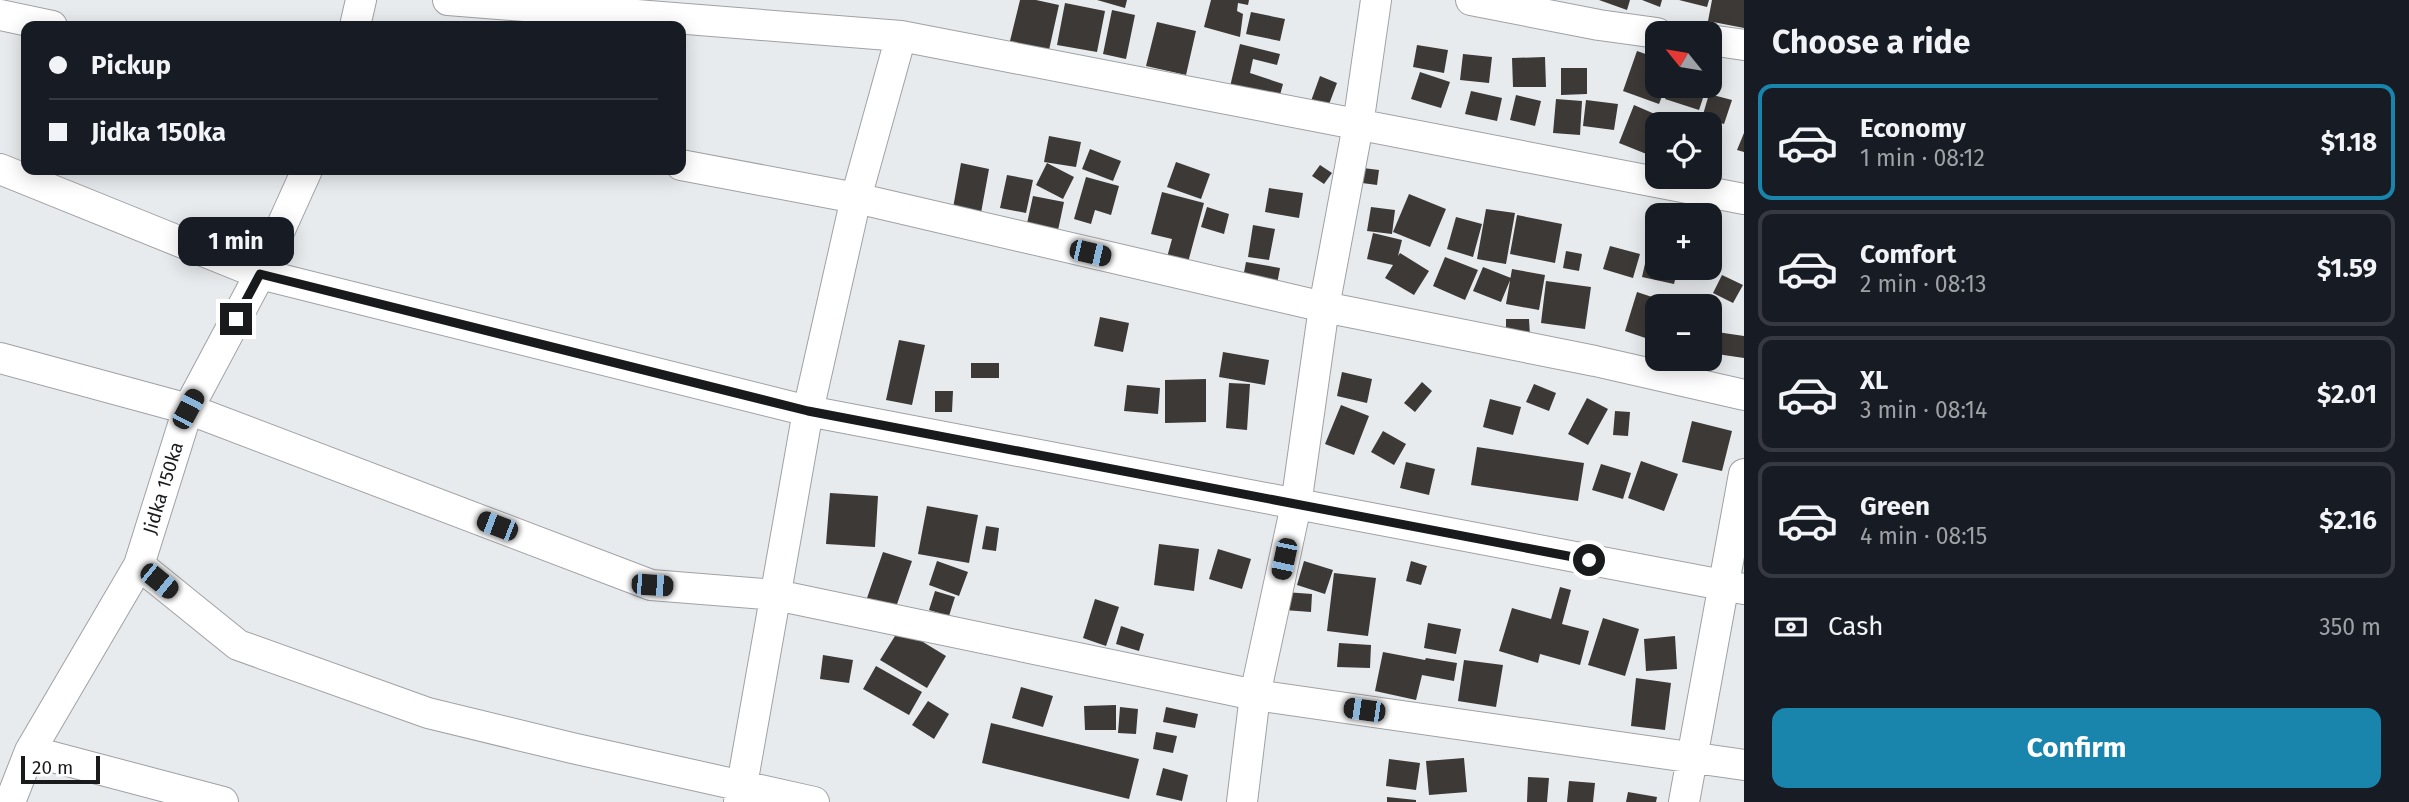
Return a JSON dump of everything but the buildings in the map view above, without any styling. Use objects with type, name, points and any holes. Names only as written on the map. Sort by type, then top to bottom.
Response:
[{"type":"street","points":[[356,21],[361,0]]},
{"type":"street","points":[[448,0],[901,36],[1744,198]]},
{"type":"street","points":[[1242,802],[1255,695],[1296,505],[1324,307],[1358,125],[1376,0]]},
{"type":"street","points":[[1471,0],[1645,31]]},
{"type":"street","points":[[0,15],[28,21]]},
{"type":"street","points":[[741,794],[808,411],[856,198],[901,36]]},
{"type":"street","points":[[1722,42],[1744,45]]},
{"type":"street","points":[[686,166],[856,198],[1324,307],[1595,361],[1744,395]]},
{"type":"street","points":[[0,169],[260,274],[808,411],[1733,587]]},
{"type":"street","name":"Jidka 150ka","points":[[10,802],[30,751],[139,565],[188,409],[260,274],[305,175]]},
{"type":"street","points":[[0,358],[188,409],[652,585],[776,595],[1255,695],[1744,765]]},
{"type":"street","points":[[1684,802],[1692,756],[1733,587],[1744,474]]},
{"type":"street","points":[[139,565],[238,645],[429,713],[741,794],[814,802]]},
{"type":"street","points":[[30,751],[223,802]]},
{"type":"route","points":[[236,319],[260,274],[808,411],[1589,560]]}]
